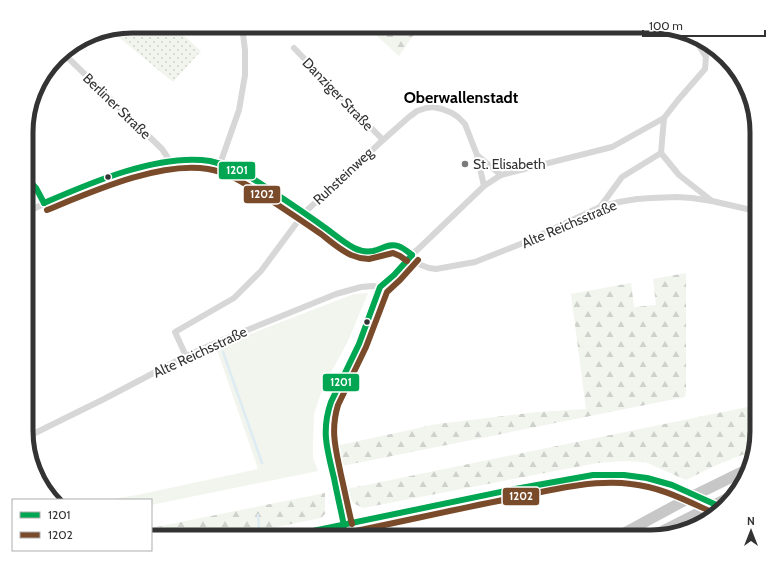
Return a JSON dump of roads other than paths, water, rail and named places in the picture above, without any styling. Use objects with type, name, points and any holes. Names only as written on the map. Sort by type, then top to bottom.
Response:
[{"type":"highway","points":[[631,530],[689,498],[740,474]]},
{"type":"highway","points":[[669,528],[719,503]]},
{"type":"street","points":[[220,164],[239,110],[245,75],[245,50],[243,33]]},
{"type":"street","points":[[344,526],[327,450],[325,430],[328,410],[332,398],[359,344],[380,287],[484,186],[501,175],[612,147],[664,118],[705,69],[706,57],[699,45]]},
{"type":"street","name":"Danziger Straße","points":[[294,48],[383,140]]},
{"type":"street","name":"Berliner Straße","points":[[68,57],[162,149],[170,161]]},
{"type":"street","name":"Ruhsteinweg","points":[[186,356],[175,332],[234,298],[261,271],[304,213],[383,140],[417,111],[433,107],[452,113],[458,117],[465,124],[477,155]]},
{"type":"street","points":[[664,118],[661,153],[679,175],[712,201]]},
{"type":"street","points":[[600,208],[622,178],[661,153]]},
{"type":"street","points":[[477,155],[501,175]]},
{"type":"street","points":[[477,155],[484,186]]},
{"type":"street","name":"Alte Reichsstraße","points":[[33,209],[76,189],[111,176],[170,161],[195,159],[220,164],[237,170],[257,181],[352,247],[361,251],[371,251],[386,246],[398,245],[412,255],[422,265],[436,269],[475,262],[523,243],[600,208],[619,202],[637,199],[677,197],[712,201],[750,210]]},
{"type":"street","points":[[33,185],[44,203]]},
{"type":"street","name":"Alte Reichsstraße","points":[[33,434],[186,356],[220,341],[336,294],[361,287],[380,287]]},
{"type":"street","points":[[322,530],[460,500],[593,475],[613,474],[637,476],[655,480],[716,505]]},
{"type":"waterway","points":[[223,352],[262,463]]},
{"type":"waterway","points":[[258,515],[259,527]]},
{"type":"place","name":"St. Elisabeth","points":[[465,164]]},
{"type":"district","name":"Oberwallenstadt","points":[[461,97]]}]
